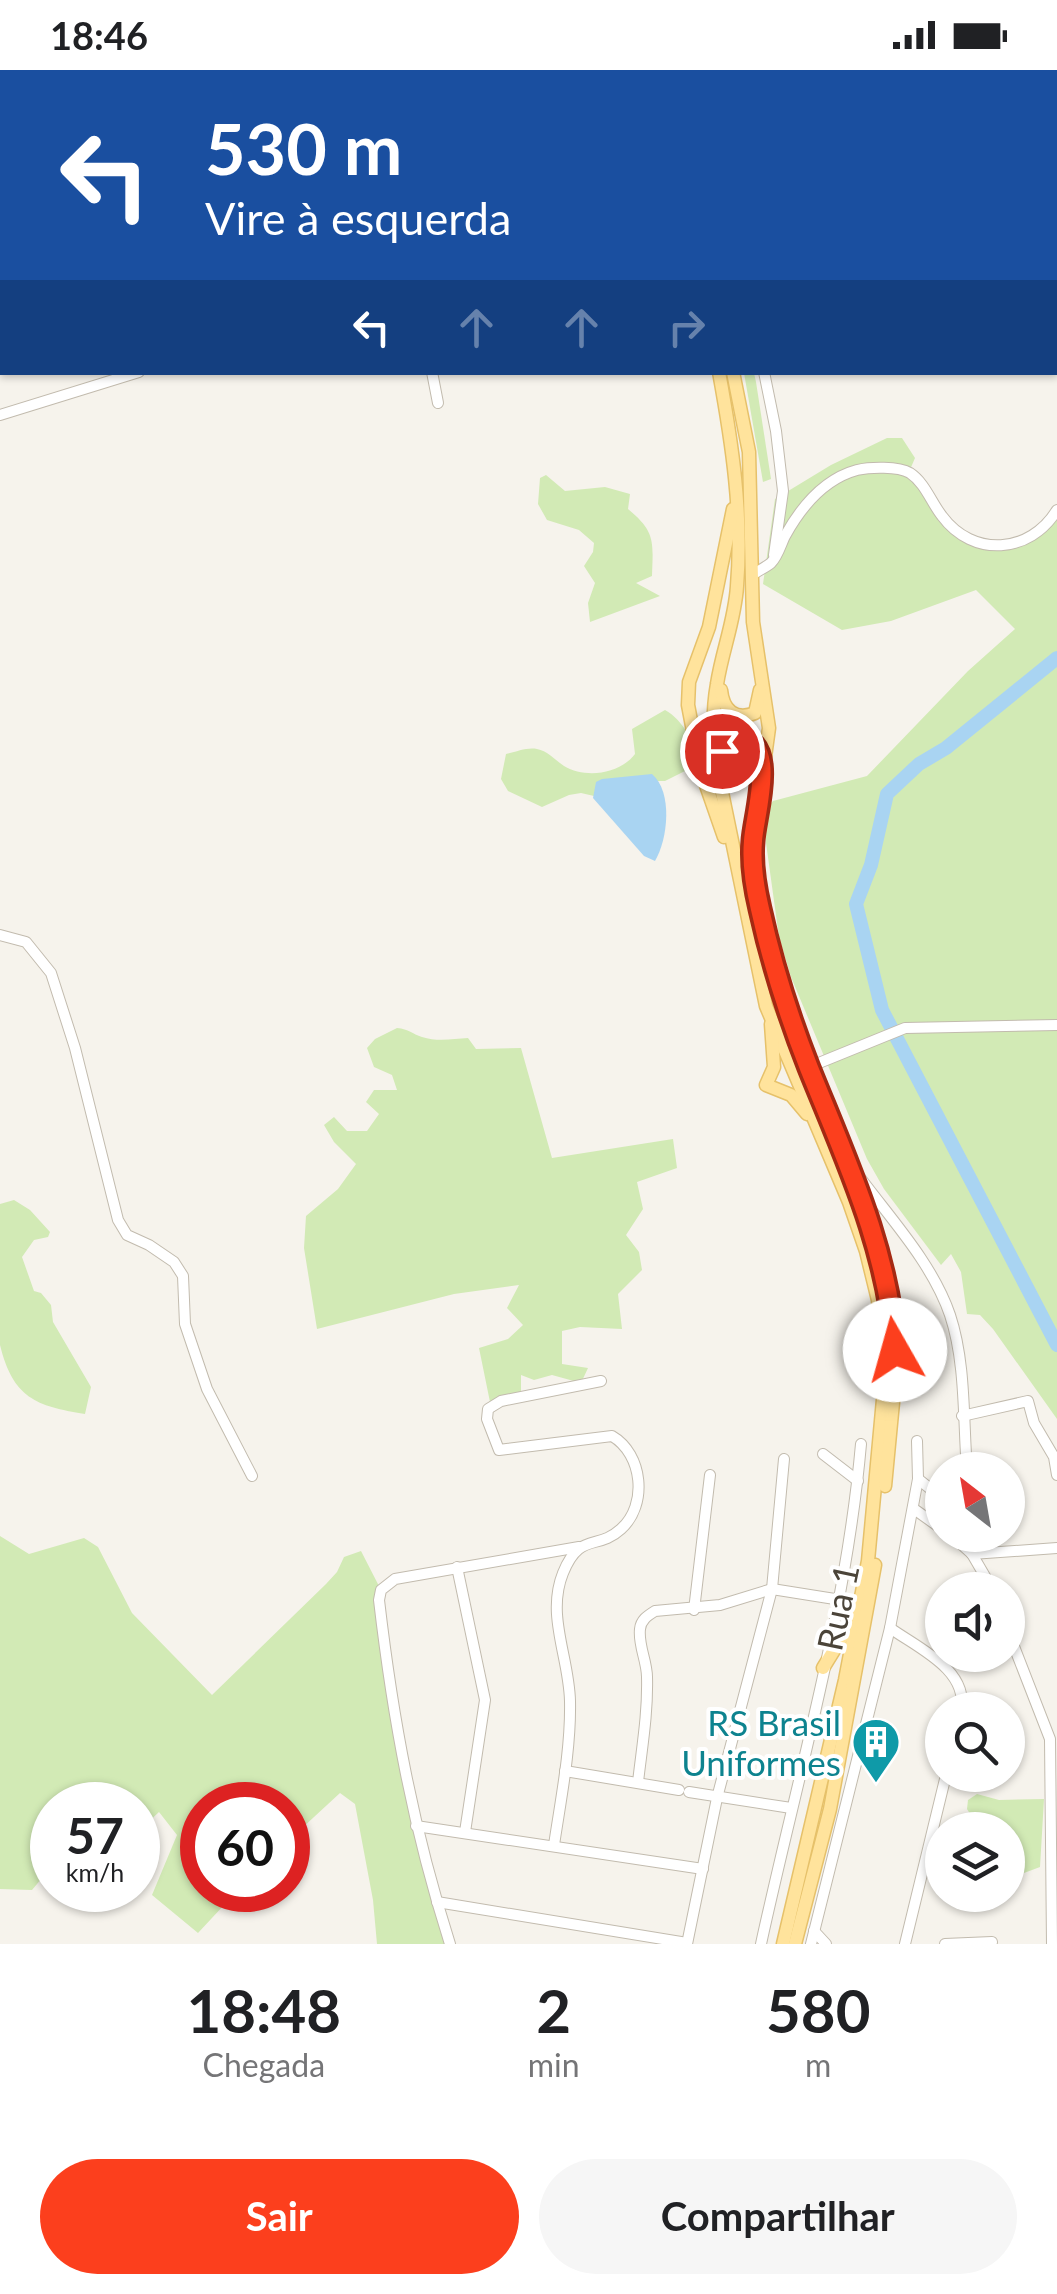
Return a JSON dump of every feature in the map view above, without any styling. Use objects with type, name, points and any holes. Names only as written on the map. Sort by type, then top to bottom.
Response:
[{"type":"main road","points":[[720,375],[739,534],[737,588],[713,721],[717,768],[766,1006],[866,1251],[882,1331],[885,1378],[868,1560],[845,1680],[783,1944]]},
{"type":"main road","points":[[734,375],[750,452],[753,622],[769,728],[752,844],[758,902],[782,995],[850,1163],[884,1276],[894,1330],[894,1418],[862,1645],[828,1821],[795,1944]]},
{"type":"main road","points":[[734,492],[714,609],[688,682],[688,705],[700,768],[742,890]]},
{"type":"main road","points":[[724,652],[721,694],[726,708],[734,715],[745,717],[755,712],[762,670]]},
{"type":"main road","points":[[717,768],[722,751],[734,738],[743,738],[755,746],[763,765]]},
{"type":"main road","points":[[771,1012],[774,1067],[766,1085],[792,1096],[816,1124]]},
{"type":"main road","points":[[823,1668],[856,1615]]},
{"type":"street","points":[[0,415],[129,375]]},
{"type":"street","points":[[433,375],[438,402]]},
{"type":"street","points":[[765,375],[783,491],[774,561]]},
{"type":"street","points":[[752,575],[774,561],[807,503],[841,476],[868,468],[909,472],[950,525],[990,545],[1020,544],[1045,526],[1057,510]]},
{"type":"street","points":[[0,935],[26,942],[51,973],[75,1048],[118,1220],[128,1235],[174,1262],[184,1276],[185,1324],[207,1389],[252,1476]]},
{"type":"street","points":[[809,1067],[905,1028],[1057,1025]]},
{"type":"street","points":[[850,1163],[929,1272],[944,1300],[958,1349],[965,1452]]},
{"type":"street","points":[[450,1944],[400,1758],[379,1600],[381,1590],[394,1580],[579,1546],[618,1532],[637,1495],[637,1469],[628,1450],[612,1436],[504,1452],[497,1449],[487,1419],[490,1405],[601,1381]]},
{"type":"street","points":[[962,1416],[1028,1402],[1035,1426],[1055,1461],[1057,1475]]},
{"type":"street","points":[[812,1944],[890,1628],[914,1509],[917,1441]]},
{"type":"street","name":"Rua 1","points":[[760,1944],[841,1600],[861,1444]]},
{"type":"street","points":[[822,1454],[858,1481]]},
{"type":"street","points":[[438,1902],[687,1944],[717,1798],[772,1589],[784,1459]]},
{"type":"street","points":[[694,1610],[710,1475]]},
{"type":"street","points":[[918,1479],[925,1485]]},
{"type":"street","points":[[914,1509],[925,1517]]},
{"type":"street","points":[[554,1846],[570,1703],[556,1599],[564,1571],[579,1546]]},
{"type":"street","points":[[982,1572],[972,1554],[1057,1548]]},
{"type":"street","points":[[457,1567],[485,1700],[465,1832]]},
{"type":"street","points":[[638,1782],[648,1698],[640,1624],[655,1612],[694,1610],[772,1589],[841,1600]]},
{"type":"street","points":[[890,1628],[955,1676],[962,1692]]},
{"type":"street","points":[[1025,1672],[1050,1739],[1053,1760],[1052,1944]]},
{"type":"street","points":[[565,1771],[791,1808]]},
{"type":"street","points":[[905,1944],[942,1792]]},
{"type":"street","points":[[416,1826],[703,1869]]},
{"type":"street","points":[[814,1931],[826,1944]]},
{"type":"street","points":[[945,1944],[992,1942]]},
{"type":"green space","points":[[744,375],[754,375],[756,382],[771,479],[763,482]]},
{"type":"green space","points":[[887,438],[902,438],[915,458],[909,472],[942,517],[975,540],[1020,544],[1057,510],[1057,1419],[993,1329],[980,1315],[967,1314],[961,1272],[951,1254],[941,1265],[884,1189],[867,1159],[791,977],[779,937],[762,814],[773,801],[867,776],[968,671],[1015,629],[976,590],[891,621],[842,630],[763,584],[775,499],[831,465]]},
{"type":"green space","points":[[546,475],[565,491],[605,487],[630,494],[628,509],[644,524],[652,546],[652,576],[636,583],[660,596],[590,622],[588,603],[595,583],[584,566],[594,543],[579,530],[547,520],[538,504],[540,478]]},
{"type":"green space","points":[[665,710],[688,733],[699,764],[665,781],[638,781],[594,796],[569,795],[542,807],[508,791],[501,779],[506,754],[529,749],[545,752],[573,770],[612,770],[635,754],[632,729]]},
{"type":"green space","points":[[397,1028],[433,1039],[468,1038],[476,1049],[521,1048],[552,1158],[673,1139],[677,1168],[637,1182],[643,1209],[626,1235],[639,1252],[642,1270],[618,1294],[622,1329],[580,1327],[562,1331],[562,1364],[588,1368],[581,1383],[552,1375],[534,1380],[521,1375],[521,1393],[490,1402],[479,1348],[508,1339],[523,1325],[507,1308],[519,1285],[454,1294],[317,1329],[304,1248],[306,1216],[338,1189],[356,1164],[334,1142],[324,1125],[334,1117],[347,1131],[367,1131],[379,1114],[366,1102],[374,1090],[397,1090],[392,1075],[374,1067],[367,1048],[375,1039]]},
{"type":"green space","points":[[14,1200],[30,1210],[50,1232],[48,1237],[34,1240],[22,1257],[34,1291],[51,1305],[53,1322],[91,1387],[85,1414],[40,1403],[29,1396],[5,1363],[0,1345],[0,1204]]},
{"type":"green space","points":[[0,1536],[29,1554],[84,1538],[98,1547],[132,1613],[212,1695],[326,1584],[344,1557],[361,1551],[381,1590],[400,1758],[450,1944],[377,1944],[355,1804],[340,1793],[310,1821],[310,1782],[180,1782],[180,1912],[218,1912],[198,1933],[160,1902],[160,1876],[177,1835],[160,1813],[160,1782],[30,1782],[30,1890],[0,1889]]},
{"type":"green space","points":[[977,1794],[999,1800],[1044,1799],[1040,1867],[1025,1873],[1025,1812],[969,1812],[968,1800]]},
{"type":"water","points":[[652,774],[666,804],[663,841],[655,861],[644,856],[593,798],[596,782],[602,779]]},
{"type":"waterway","points":[[1057,658],[946,748],[919,764],[887,794],[871,865],[856,904],[882,1010],[1057,1345]]},
{"type":"place","name":"RS Brasil Uniformes","points":[[876,1784]]},
{"type":"route","points":[[722,751],[734,738],[743,738],[755,746],[763,765],[752,844],[758,902],[782,995],[850,1163],[872,1233],[884,1276],[895,1350]]}]
